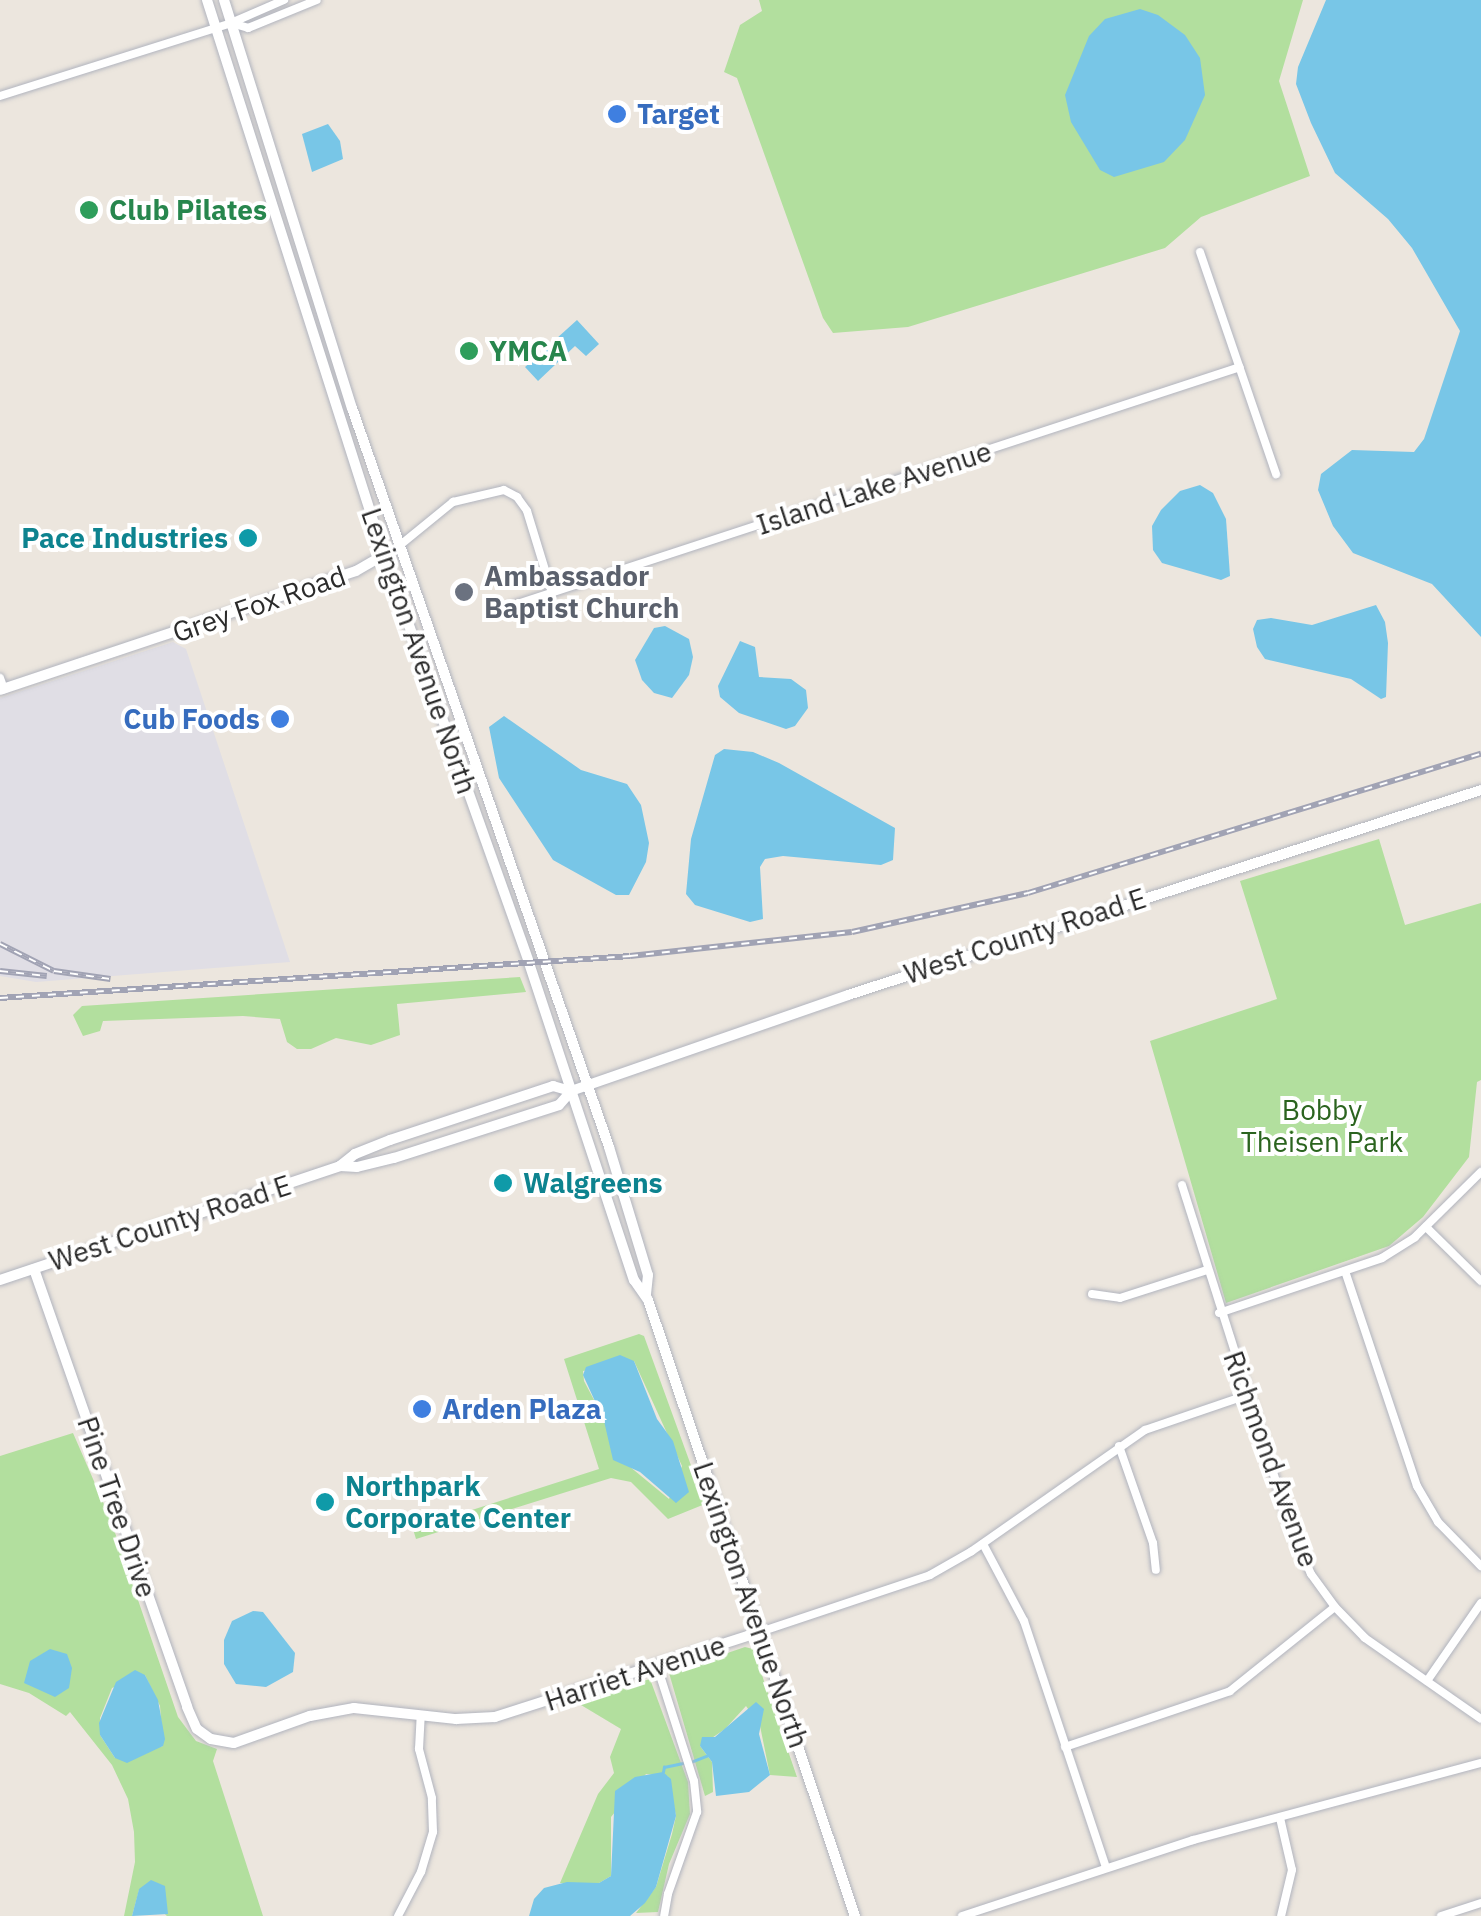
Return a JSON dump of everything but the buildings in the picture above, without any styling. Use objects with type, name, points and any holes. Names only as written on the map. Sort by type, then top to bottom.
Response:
[{"type":"main road","name":"Lexington Avenue North","points":[[207,0],[384,555],[634,1280],[646,1295],[855,1916]]},
{"type":"main road","name":"Lexington Avenue North","points":[[224,0],[399,546],[588,1086],[648,1275],[646,1295]]},
{"type":"main road","name":"Grey Fox Road","points":[[1,686],[327,581],[399,546]]},
{"type":"main road","name":"West County Road E","points":[[340,1166],[355,1154],[390,1140],[553,1086],[571,1091],[588,1086],[968,954],[1481,790]]},
{"type":"main road","name":"West County Road E","points":[[0,1280],[340,1166],[394,1158],[559,1105],[571,1091]]},
{"type":"main road","name":"Pine Tree Drive","points":[[34,1269],[187,1707],[197,1729],[210,1739]]},
{"type":"main road","name":"Harriet Avenue","points":[[210,1739],[234,1742],[310,1716],[354,1708],[495,1717],[760,1632]]},
{"type":"street","points":[[0,96],[231,23],[284,0]]},
{"type":"street","points":[[231,23],[248,28],[317,0]]},
{"type":"street","points":[[1200,252],[1276,474]]},
{"type":"street","name":"Island Lake Avenue","points":[[508,607],[1240,367]]},
{"type":"street","name":"Grey Fox Road","points":[[399,546],[453,502],[504,490],[518,497],[527,510],[552,593]]},
{"type":"street","points":[[1220,1313],[1382,1258],[1426,1227],[1481,1172]]},
{"type":"street","name":"Richmond Avenue","points":[[1182,1186],[1300,1552],[1335,1608],[1366,1638],[1481,1719]]},
{"type":"street","points":[[1426,1227],[1481,1281]]},
{"type":"street","points":[[1092,1294],[1120,1298],[1206,1270]]},
{"type":"street","points":[[1344,1271],[1417,1486],[1438,1522],[1481,1566]]},
{"type":"street","name":"Harriet Avenue","points":[[760,1632],[908,1584],[983,1544],[1119,1446],[1160,1423],[1247,1396]]},
{"type":"street","points":[[1119,1446],[1153,1543],[1156,1570]]},
{"type":"street","points":[[983,1544],[1015,1599],[1106,1868]]},
{"type":"street","points":[[1427,1681],[1481,1603]]},
{"type":"street","points":[[1065,1747],[1230,1691],[1335,1608]]},
{"type":"street","points":[[658,1666],[694,1781],[698,1812],[668,1894],[664,1916]]},
{"type":"street","points":[[398,1916],[421,1872],[433,1832],[432,1798],[419,1749],[421,1715]]},
{"type":"street","points":[[962,1916],[1106,1868],[1481,1764]]},
{"type":"street","points":[[1280,1818],[1292,1870],[1281,1916]]},
{"type":"street","points":[[1441,1916],[1481,1903]]},
{"type":"shaded area","points":[[173,642],[186,649],[290,962],[36,982],[0,976],[0,698]]},
{"type":"green space","points":[[759,0],[1303,0],[1279,81],[1310,176],[1201,217],[1165,248],[908,327],[833,333],[823,318],[737,78],[724,72],[740,25],[762,11]]},
{"type":"green space","name":"Bobby Theisen Park","points":[[1379,839],[1405,925],[1481,903],[1481,1080],[1477,1082],[1469,1157],[1423,1217],[1389,1246],[1226,1303],[1150,1041],[1277,999],[1240,881]]},
{"type":"green space","points":[[520,977],[526,992],[397,1004],[400,1035],[371,1045],[336,1038],[311,1049],[297,1049],[287,1042],[280,1019],[243,1016],[103,1021],[100,1031],[83,1036],[73,1015],[82,1006]]},
{"type":"green space","points":[[639,1334],[644,1336],[705,1504],[668,1519],[631,1482],[611,1478],[416,1539],[413,1529],[599,1469],[564,1359]],"holes":[[[634,1361],[682,1466],[669,1499],[629,1466],[584,1381],[583,1371]]]},
{"type":"green space","points":[[73,1433],[110,1518],[178,1717],[196,1741],[217,1749],[213,1761],[263,1916],[167,1916],[139,1890],[132,1916],[124,1916],[135,1862],[134,1832],[128,1799],[112,1765],[70,1712],[66,1716],[29,1693],[0,1684],[0,1456]],"holes":[[[145,1675],[160,1706],[163,1746],[115,1758],[100,1735],[100,1718],[112,1688]]]},
{"type":"green space","points":[[745,1647],[753,1649],[797,1777],[770,1775],[760,1726],[746,1706],[725,1729],[700,1746],[712,1762],[713,1792],[705,1796],[669,1673]]},
{"type":"green space","points":[[650,1679],[688,1782],[690,1814],[669,1864],[658,1912],[636,1913],[656,1887],[672,1834],[676,1816],[668,1776],[646,1774],[611,1817],[611,1876],[599,1883],[560,1883],[598,1794],[614,1773],[610,1757],[621,1729],[576,1702]]},
{"type":"water","points":[[1326,0],[1481,0],[1481,637],[1432,584],[1353,553],[1333,526],[1318,490],[1321,474],[1352,450],[1414,452],[1424,439],[1460,331],[1412,248],[1388,219],[1335,173],[1311,123],[1296,84],[1298,67]]},
{"type":"water","points":[[1140,9],[1158,15],[1185,35],[1200,58],[1205,95],[1185,140],[1164,162],[1114,177],[1100,170],[1071,122],[1065,95],[1089,36],[1105,19]]},
{"type":"water","points":[[328,124],[340,141],[343,159],[312,172],[302,134]]},
{"type":"water","points":[[577,320],[599,344],[586,356],[575,346],[538,381],[525,367]]},
{"type":"water","points":[[1200,485],[1213,493],[1226,519],[1230,576],[1221,580],[1162,563],[1153,550],[1152,526],[1161,510],[1180,491]]},
{"type":"water","points":[[1376,605],[1385,622],[1388,643],[1386,697],[1381,699],[1351,679],[1265,659],[1257,647],[1253,629],[1257,620],[1271,618],[1312,625]]},
{"type":"water","points":[[665,626],[689,639],[693,657],[689,675],[672,698],[654,693],[642,680],[635,660],[654,628]]},
{"type":"water","points":[[740,641],[755,647],[759,677],[791,679],[806,690],[808,708],[795,726],[786,729],[739,713],[720,697],[718,686]]},
{"type":"water","points":[[504,716],[581,770],[627,784],[641,805],[649,843],[646,862],[629,895],[616,895],[553,860],[499,778],[489,727]]},
{"type":"water","points":[[724,749],[753,752],[779,763],[895,828],[893,860],[881,865],[783,856],[765,859],[760,867],[763,919],[750,922],[695,905],[686,894],[691,839],[715,755]]},
{"type":"water","points":[[620,1355],[634,1361],[657,1419],[673,1441],[689,1492],[676,1503],[640,1472],[613,1460],[604,1421],[583,1375],[586,1367]]},
{"type":"water","points":[[253,1611],[263,1612],[295,1653],[293,1672],[266,1687],[236,1684],[224,1664],[224,1640],[232,1621]]},
{"type":"water","points":[[50,1649],[67,1654],[72,1668],[69,1688],[55,1697],[24,1683],[30,1661]]},
{"type":"water","points":[[135,1670],[145,1675],[158,1700],[165,1739],[163,1746],[127,1763],[115,1758],[100,1735],[99,1723],[116,1682]]},
{"type":"water","points":[[756,1702],[764,1709],[759,1734],[770,1775],[749,1792],[716,1796],[712,1762],[700,1746],[702,1737],[715,1737]]},
{"type":"water","points":[[663,1772],[671,1779],[676,1816],[656,1887],[645,1903],[630,1916],[529,1916],[534,1899],[544,1888],[567,1882],[599,1883],[611,1876],[615,1791],[635,1777]]},
{"type":"water","points":[[151,1880],[165,1886],[168,1914],[132,1916],[139,1889]]},
{"type":"waterway","points":[[691,1762],[708,1755]]},
{"type":"waterway","points":[[663,1772],[664,1767],[683,1763]]},
{"type":"railway","points":[[0,998],[630,956],[852,932],[1028,893],[1481,754]]},
{"type":"railway","points":[[0,944],[54,971],[110,979]]},
{"type":"railway","points":[[0,971],[47,976]]},
{"type":"place","name":"Target","points":[[617,114]]},
{"type":"place","name":"Club Pilates","points":[[89,210]]},
{"type":"place","name":"YMCA","points":[[469,351]]},
{"type":"place","name":"Pace Industries","points":[[248,538]]},
{"type":"place","name":"Ambassador Baptist Church","points":[[464,592]]},
{"type":"place","name":"Cub Foods","points":[[280,719]]},
{"type":"place","name":"Walgreens","points":[[503,1183]]},
{"type":"place","name":"Arden Plaza","points":[[422,1409]]},
{"type":"place","name":"Northpark Corporate Center","points":[[325,1502]]}]
